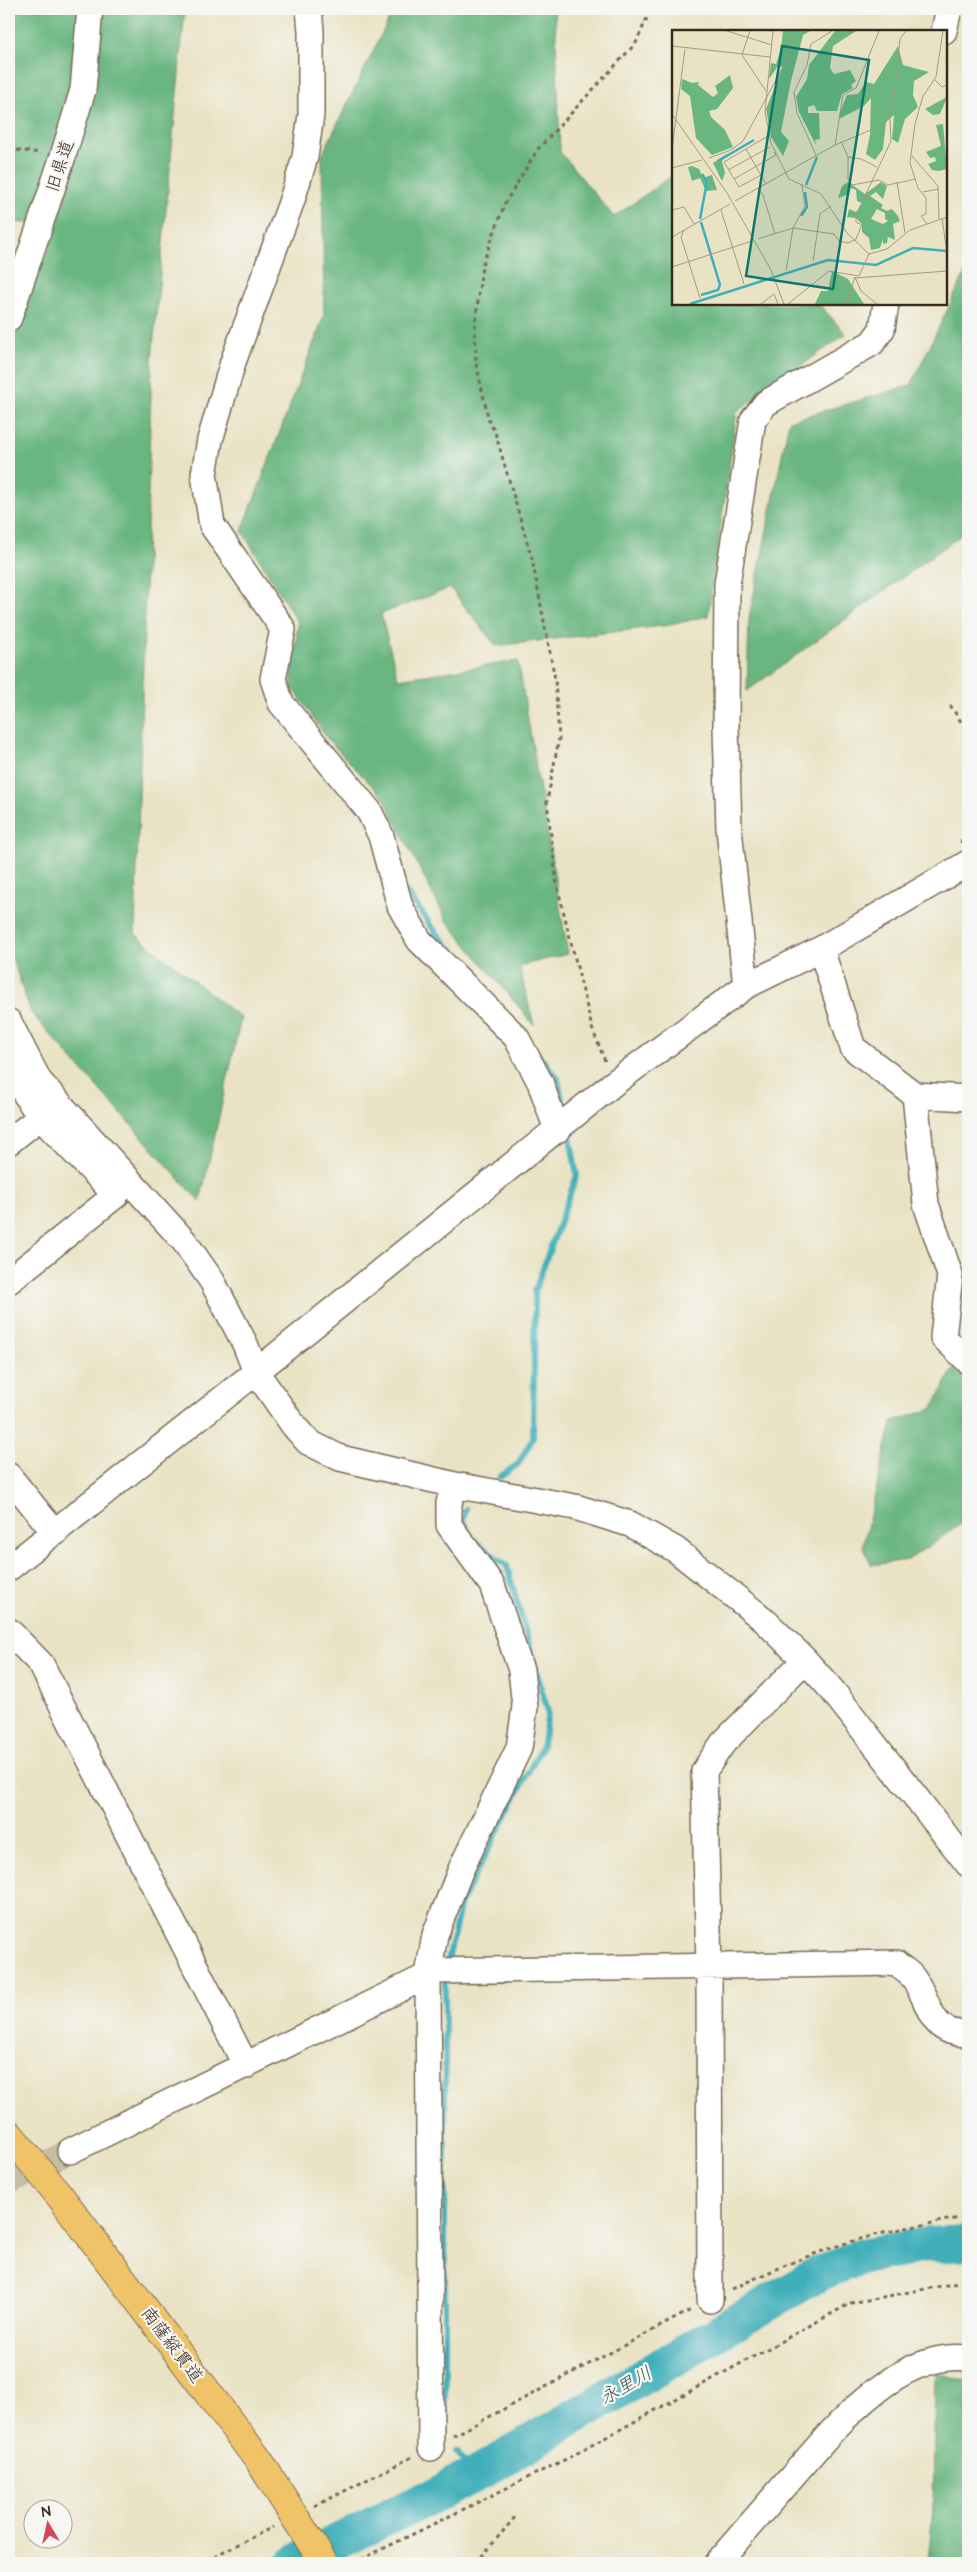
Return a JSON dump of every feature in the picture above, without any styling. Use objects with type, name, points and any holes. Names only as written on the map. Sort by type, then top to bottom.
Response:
[{"type":"main road","name":"南薩縦貫道","points":[[9,2134],[60,2196],[260,2462],[324,2563]]},
{"type":"street","name":"旧県道","points":[[9,318],[64,156],[83,90],[90,9]]},
{"type":"street","points":[[309,9],[312,31],[311,116],[305,157],[292,200],[232,362],[210,440],[204,474],[212,525],[283,630],[273,679],[281,703],[369,810],[381,836],[400,906],[419,940],[516,1037],[565,1123]]},
{"type":"street","points":[[944,30],[949,9]]},
{"type":"street","points":[[746,986],[729,829],[726,727],[727,594],[752,420],[766,403],[872,342],[882,329],[886,305]]},
{"type":"street","points":[[9,1568],[256,1372],[614,1082],[746,986],[821,949],[968,863]]},
{"type":"street","points":[[821,949],[853,1048],[915,1095],[968,1098]]},
{"type":"street","points":[[9,1022],[39,1081],[184,1241],[212,1281],[245,1344],[256,1372],[294,1426],[308,1442],[340,1458],[455,1485],[575,1507],[630,1524],[676,1550],[763,1619],[805,1660],[832,1690],[968,1864]]},
{"type":"street","points":[[9,1068],[40,1117],[116,1195],[9,1281]]},
{"type":"street","points":[[915,1095],[926,1204],[950,1274],[943,1337],[968,1361]]},
{"type":"street","points":[[9,1142],[40,1117]]},
{"type":"street","points":[[9,1476],[54,1533]]},
{"type":"street","points":[[431,2448],[439,1972],[435,1935],[461,1869],[519,1748],[526,1707],[521,1670],[492,1585],[450,1525],[449,1503],[455,1485]]},
{"type":"street","points":[[9,1631],[41,1664],[246,2066]]},
{"type":"street","points":[[710,2300],[709,1966],[704,1771],[723,1743],[805,1660]]},
{"type":"street","points":[[70,2152],[439,1972],[896,1963],[913,1977],[938,2026],[952,2034],[968,2034]]},
{"type":"street","points":[[717,2563],[839,2422],[864,2401],[895,2378],[925,2362],[958,2357],[968,2358]]},
{"type":"path","points":[[614,1082],[592,1028],[557,885],[547,802],[559,738],[555,679],[532,559],[494,432],[489,421],[476,363],[475,326],[482,266],[505,203],[538,149],[636,43],[651,9]]},
{"type":"path","points":[[9,149],[64,156]]},
{"type":"path","points":[[950,704],[968,732]]},
{"type":"path","points":[[307,2510],[431,2448],[710,2300],[779,2267],[837,2244],[892,2230],[968,2218]]},
{"type":"path","points":[[354,2563],[570,2457],[851,2304],[968,2281]]},
{"type":"path","points":[[476,2563],[516,2516]]},
{"type":"path","points":[[200,2563],[280,2523]]},
{"type":"green space","points":[[9,9],[185,9],[152,359],[135,934],[241,1018],[200,1202],[31,1013],[9,949],[9,355],[49,224],[9,222]]},
{"type":"green space","points":[[394,9],[555,9],[560,152],[614,217],[672,176],[672,305],[820,305],[846,334],[737,411],[708,616],[670,625],[496,646],[450,588],[381,614],[398,679],[518,661],[568,954],[519,966],[534,1025],[446,920],[383,797],[329,741],[291,685],[298,623],[242,531],[324,316],[322,155]]},
{"type":"green space","points":[[968,267],[968,530],[747,691],[749,618],[789,421],[911,385]]},
{"type":"green space","points":[[956,1364],[968,1372],[968,1519],[908,1560],[871,1565],[863,1545],[892,1422],[932,1409]]},
{"type":"green space","points":[[935,2372],[968,2382],[968,2563],[928,2563],[933,2508]]},
{"type":"waterway","points":[[407,892],[431,926],[480,984]]},
{"type":"waterway","points":[[537,1053],[558,1078],[565,1115]]},
{"type":"waterway","points":[[500,1477],[518,1464],[533,1438],[535,1290],[577,1175],[568,1127]]},
{"type":"waterway","points":[[447,1965],[461,1902],[543,1744],[548,1712],[507,1566],[471,1538],[463,1520],[466,1509]]},
{"type":"waterway","points":[[445,1975],[445,2428]]},
{"type":"waterway","name":"永里川","points":[[294,2563],[473,2476],[820,2273],[866,2255],[927,2245],[968,2243]]},
{"type":"waterway","points":[[457,2451],[473,2476]]},
{"type":"tunnel","points":[[9,2182],[70,2151]]}]
